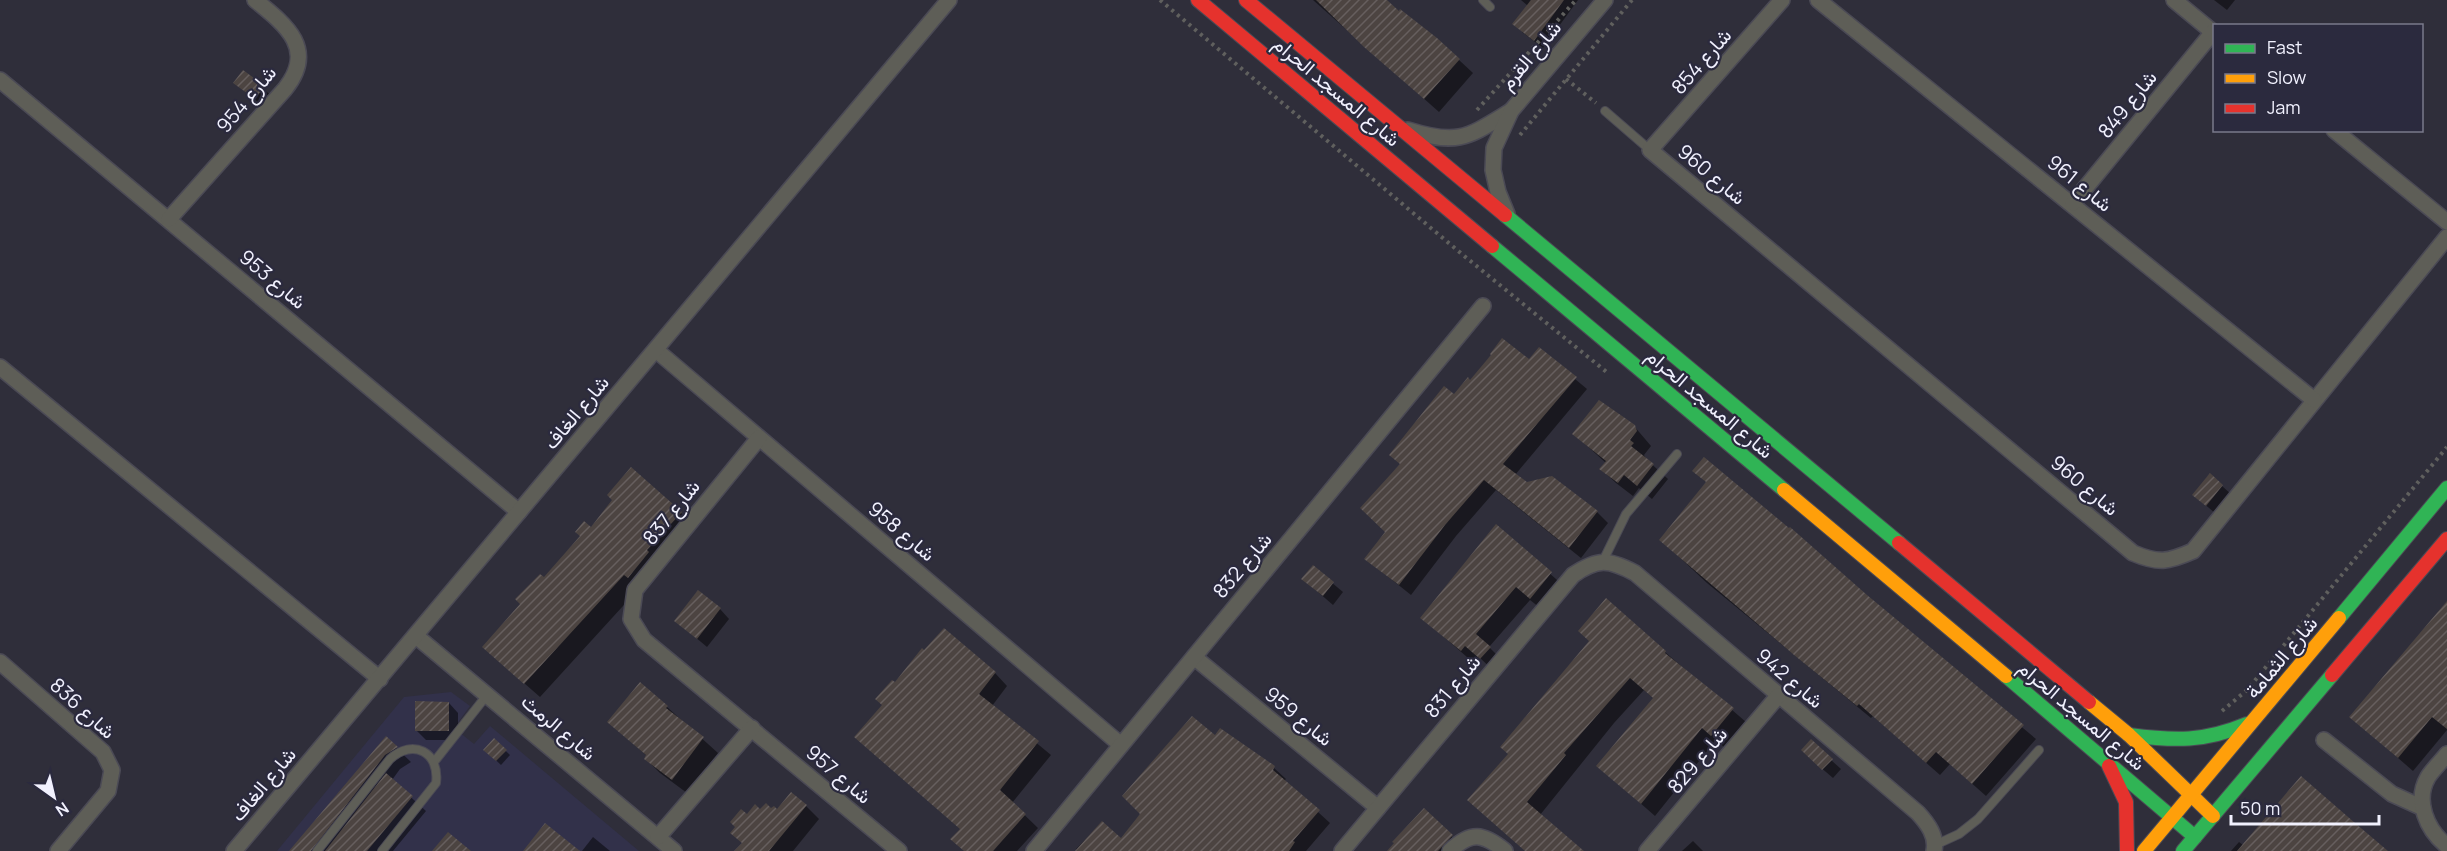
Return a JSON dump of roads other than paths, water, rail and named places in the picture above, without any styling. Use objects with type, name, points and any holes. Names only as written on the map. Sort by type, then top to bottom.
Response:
[{"type":"street","name":"شارع 954","points":[[169,219],[285,89],[297,68],[297,44],[292,33],[255,0]]},
{"type":"street","name":"شارع الغاف","points":[[234,851],[950,0]]},
{"type":"street","name":"شارع المسجد الحرام","points":[[1198,0],[2106,760],[2172,817],[2181,831],[2195,837]]},
{"type":"street","name":"شارع المسجد الحرام","points":[[1246,0],[2129,735],[2213,816]]},
{"type":"street","name":"شارع القرم","points":[[1510,219],[1498,192],[1493,170],[1494,148],[1511,111],[1605,0]]},
{"type":"street","name":"شارع 854","points":[[1650,150],[1782,0]]},
{"type":"street","name":"شارع 961","points":[[1818,0],[2073,203],[2314,400]]},
{"type":"street","points":[[2174,0],[2213,31]]},
{"type":"street","name":"شارع 849","points":[[2073,203],[2213,33]]},
{"type":"street","name":"شارع 953","points":[[0,80],[519,512]]},
{"type":"street","name":"شارع القرم","points":[[1397,126],[1450,140],[1474,133],[1511,111]]},
{"type":"street","points":[[2336,132],[2447,222]]},
{"type":"street","name":"شارع 960","points":[[1650,150],[2133,553],[2151,561],[2171,561],[2193,551],[2447,237]]},
{"type":"street","name":"شارع 832","points":[[1034,851],[1483,306]]},
{"type":"street","name":"شارع 958","points":[[656,350],[1120,745]]},
{"type":"street","points":[[0,367],[380,679]]},
{"type":"street","name":"شارع 837","points":[[631,619],[634,590],[759,438]]},
{"type":"street","name":"شارع الثمامة","points":[[2144,851],[2447,488]]},
{"type":"street","points":[[2183,851],[2447,539]]},
{"type":"street","name":"شارع 942","points":[[1603,561],[1617,564],[1635,573],[1918,813],[1930,828],[1935,848]]},
{"type":"street","name":"شارع 831","points":[[1342,851],[1573,575],[1587,565],[1603,561]]},
{"type":"street","name":"شارع 957","points":[[631,619],[644,640],[899,851]]},
{"type":"street","name":"شارع الرمث","points":[[416,636],[674,851]]},
{"type":"street","name":"شارع 959","points":[[1194,657],[1378,808]]},
{"type":"street","name":"شارع 836","points":[[0,662],[103,752],[112,770],[108,791],[58,851]]},
{"type":"street","name":"شارع 829","points":[[1647,851],[1778,696]]},
{"type":"street","points":[[2129,735],[2179,742],[2220,735],[2252,722]]},
{"type":"street","points":[[658,837],[752,728]]},
{"type":"street","points":[[2324,740],[2391,794],[2423,808]]},
{"type":"street","points":[[2447,754],[2428,778],[2422,793],[2423,808],[2429,826],[2447,846]]},
{"type":"street","points":[[2106,760],[2126,802],[2127,851]]},
{"type":"street","points":[[2181,831],[2193,809],[2190,795]]},
{"type":"street","points":[[1450,851],[1461,841],[1472,836],[1493,841],[1504,851]]},
{"type":"lane","points":[[1483,0],[1490,7]]},
{"type":"lane","points":[[1605,111],[1650,150]]},
{"type":"lane","points":[[1603,561],[1626,514],[1677,454]]},
{"type":"lane","points":[[434,762],[487,695]]},
{"type":"lane","points":[[317,851],[398,752],[408,748],[418,749],[434,762],[437,772],[436,783],[382,851]]},
{"type":"lane","points":[[1935,848],[1959,834],[1978,819],[2039,750]]}]
